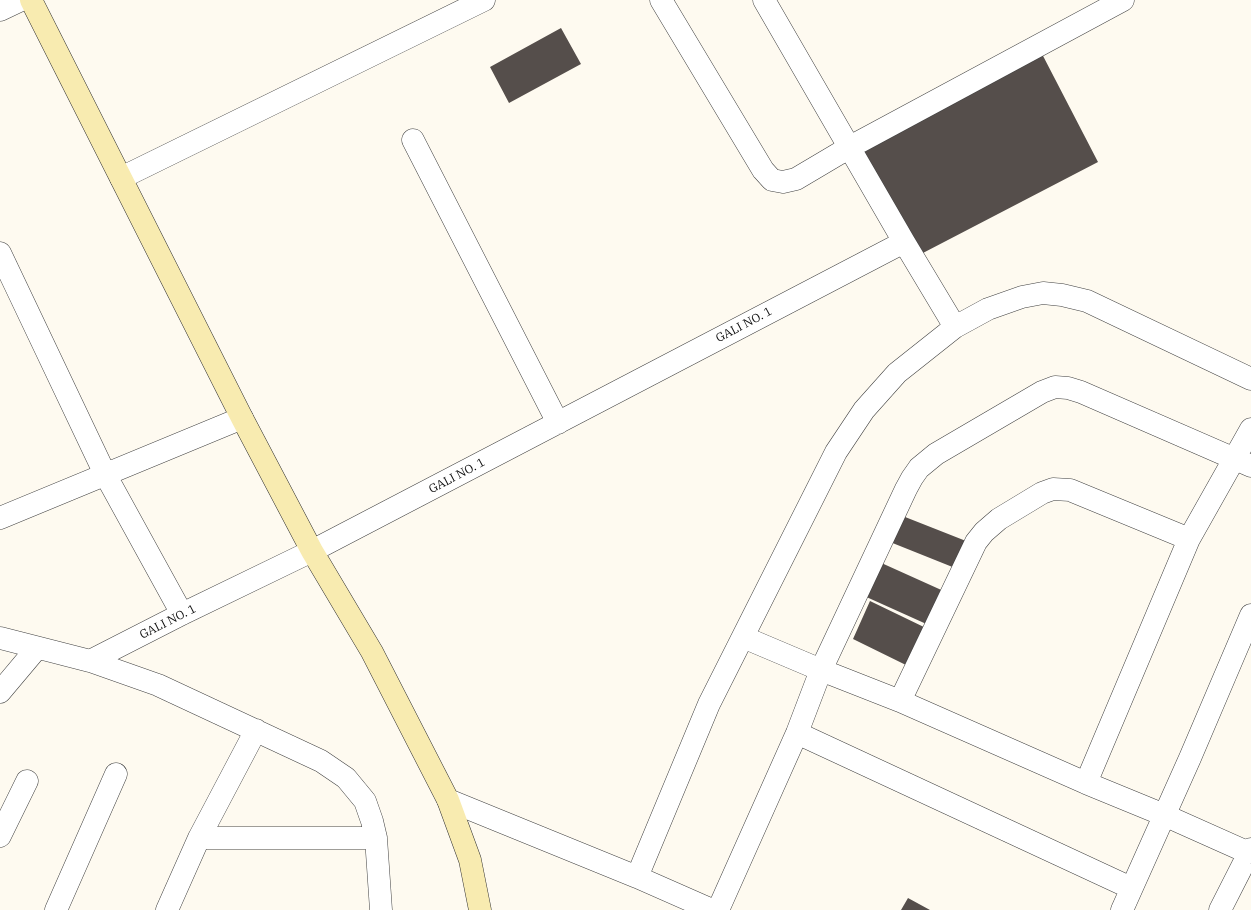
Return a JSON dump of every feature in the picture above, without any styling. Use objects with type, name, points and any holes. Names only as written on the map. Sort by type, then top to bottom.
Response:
[{"type":"street","points":[[0,10],[20,0]]},
{"type":"street","points":[[32,0],[242,418],[321,566],[372,652],[448,800],[470,860],[480,910]]},
{"type":"street","points":[[121,178],[484,0]]},
{"type":"street","points":[[661,0],[763,170],[772,180],[783,182],[796,179],[850,147],[1123,0]]},
{"type":"street","points":[[764,0],[913,257],[955,326]]},
{"type":"street","points":[[413,140],[558,423]]},
{"type":"street","points":[[0,253],[105,474],[182,614]]},
{"type":"street","name":"GALI NO. 1","points":[[90,661],[182,614],[321,566],[558,423],[913,257]]},
{"type":"street","points":[[637,877],[709,704],[836,452],[864,410],[897,373],[955,326],[988,309],[1022,297],[1043,293],[1062,295],[1087,301],[1251,379]]},
{"type":"street","points":[[718,910],[797,733],[821,670],[906,489],[919,468],[936,454],[1042,392],[1055,388],[1068,388],[1081,392],[1242,463]]},
{"type":"street","points":[[0,518],[242,418]]},
{"type":"street","points":[[1086,783],[1189,539],[1242,463],[1251,429]]},
{"type":"street","points":[[900,701],[976,542],[984,532],[999,519],[1042,493],[1053,489],[1070,490],[1189,539]]},
{"type":"street","points":[[1122,910],[1251,616]]},
{"type":"street","points":[[743,637],[900,701],[1086,783],[1250,851],[1220,910]]},
{"type":"street","points":[[0,638],[90,661],[158,685],[321,761],[346,778],[365,801],[372,821],[376,838],[381,910]]},
{"type":"street","points":[[0,692],[38,648]]},
{"type":"street","points":[[167,910],[199,838],[256,730]]},
{"type":"street","points":[[797,733],[1131,888]]},
{"type":"street","points":[[56,910],[116,774]]},
{"type":"street","points":[[0,836],[26,781]]},
{"type":"street","points":[[448,800],[637,877],[712,910]]},
{"type":"street","points":[[199,838],[376,838]]},
{"type":"building","points":[[561,28],[581,64],[509,103],[490,67]]},
{"type":"building","points":[[1041,52],[1098,162],[921,254],[861,150]]},
{"type":"building","points":[[900,515],[966,541],[955,568],[890,542]]},
{"type":"building","points":[[877,561],[948,593],[933,627],[862,595]]},
{"type":"building","points":[[870,601],[928,629],[910,667],[853,639]]},
{"type":"building","points":[[908,898],[930,910],[901,910]]}]
